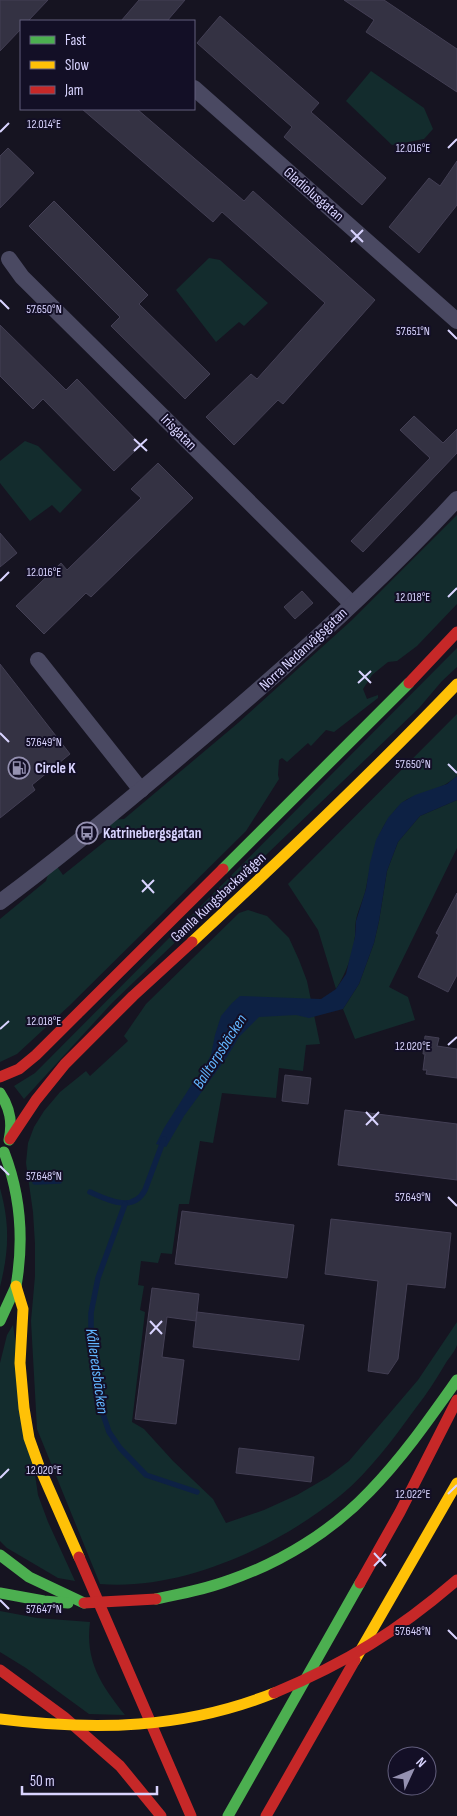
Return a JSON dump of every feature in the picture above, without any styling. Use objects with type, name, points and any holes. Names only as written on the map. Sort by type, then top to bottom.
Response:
[{"type":"main road","name":"Gamla Kungsbackavägen","points":[[0,1077],[17,1070],[36,1055],[67,1025],[394,698],[457,632]]},
{"type":"main road","name":"Gamla Kungsbackavägen","points":[[2,1155],[36,1100],[65,1064],[133,996],[259,880],[418,725],[457,684]]},
{"type":"main road","points":[[0,1092],[10,1112],[12,1126],[10,1140]]},
{"type":"main road","points":[[0,1321],[16,1286],[21,1250],[12,1172],[2,1155]]},
{"type":"main road","points":[[16,1286],[23,1309],[20,1363],[29,1438],[39,1466],[192,1816]]},
{"type":"main road","points":[[0,1593],[44,1601],[84,1603],[156,1599],[216,1585],[241,1576],[288,1552],[332,1525],[354,1507],[399,1458],[457,1380]]},
{"type":"main road","points":[[228,1816],[400,1512],[457,1400]]},
{"type":"main road","points":[[266,1816],[457,1483]]},
{"type":"main road","points":[[0,1555],[25,1576],[84,1603]]},
{"type":"main road","points":[[0,1719],[43,1725],[139,1725],[226,1708],[270,1694],[322,1672],[364,1650],[407,1622],[457,1580]]},
{"type":"main road","points":[[0,1670],[64,1717],[120,1766],[161,1816]]},
{"type":"street","name":"Gladiolusgatan","points":[[195,89],[457,321]]},
{"type":"street","name":"Irisgatan","points":[[9,259],[22,277],[352,604]]},
{"type":"street","name":"Norra Nedanvägsgatan","points":[[0,902],[141,790],[264,686],[388,570],[457,500]]},
{"type":"street","points":[[38,660],[141,790]]},
{"type":"green space","points":[[371,71],[424,108],[433,129],[424,139],[392,145],[346,101]]},
{"type":"green space","points":[[209,258],[220,260],[268,303],[244,326],[239,322],[216,342],[176,290]]},
{"type":"green space","points":[[25,441],[38,446],[82,490],[60,513],[52,505],[30,521],[0,483],[0,461]]},
{"type":"green space","points":[[457,515],[457,604],[417,646],[397,661],[388,662],[372,675],[363,689],[367,699],[378,695],[378,698],[334,732],[326,730],[311,746],[308,743],[287,762],[282,758],[279,760],[279,779],[246,831],[69,1006],[17,1054],[0,1062],[0,919],[46,881],[49,871],[56,865],[63,875],[114,834],[106,825],[111,820],[124,819],[238,723],[352,620]]},
{"type":"green space","points":[[457,648],[457,667],[419,708],[112,1003],[24,1099],[14,1086],[35,1073]]},
{"type":"green space","points":[[457,714],[457,776],[438,788],[407,800],[400,805],[385,824],[376,844],[365,892],[357,916],[351,957],[336,989],[318,930],[288,884]]},
{"type":"green space","points":[[457,800],[457,848],[389,987],[408,997],[415,1020],[355,1039],[343,1009],[359,984],[374,943],[387,871],[398,842],[420,816]]},
{"type":"green space","points":[[248,910],[267,916],[289,938],[307,981],[320,1044],[306,1045],[303,1071],[279,1068],[276,1098],[222,1093],[213,1143],[200,1141],[189,1204],[179,1204],[172,1254],[161,1253],[158,1263],[141,1261],[138,1285],[144,1286],[140,1310],[145,1312],[132,1422],[144,1429],[173,1461],[213,1499],[226,1523],[264,1510],[297,1495],[328,1477],[349,1461],[418,1380],[457,1322],[457,1345],[428,1392],[381,1454],[351,1486],[316,1514],[259,1547],[228,1561],[196,1572],[164,1580],[131,1584],[100,1584],[37,1429],[31,1321],[35,1276],[35,1244],[33,1212],[26,1163],[28,1143],[34,1127],[44,1111],[60,1092],[86,1071],[90,1076],[128,1041],[124,1036],[146,1004],[239,913]]},
{"type":"green space","points":[[0,1188],[7,1226],[7,1249],[0,1287]]},
{"type":"green space","points":[[13,1325],[38,1495],[75,1581],[58,1578],[7,1548],[0,1541],[0,1363],[7,1335]]},
{"type":"green space","points":[[0,1611],[37,1618],[90,1622],[90,1649],[97,1672],[102,1683],[125,1715],[89,1714],[26,1668],[0,1652]]},
{"type":"water","points":[[457,776],[457,800],[420,816],[398,842],[387,871],[374,943],[359,984],[343,1009],[309,1018],[296,1015],[259,1017],[239,1037],[227,1057],[184,1116],[166,1147],[156,1144],[164,1128],[192,1084],[202,1072],[211,1055],[221,1016],[240,996],[321,999],[336,989],[346,974],[355,937],[356,921],[366,889],[376,840],[388,818],[401,803],[415,795],[447,784]]},
{"type":"building","points":[[0,0],[48,0],[29,20],[20,20],[20,30],[0,51]]},
{"type":"building","points":[[139,0],[185,0],[168,20],[122,20]]},
{"type":"building","points":[[344,0],[384,0],[457,49],[457,92],[366,32],[374,20]]},
{"type":"building","points":[[220,16],[319,103],[311,112],[386,178],[362,205],[284,137],[292,127],[197,43]]},
{"type":"building","points":[[83,110],[138,110],[244,201],[253,191],[375,300],[283,404],[278,400],[234,445],[206,417],[251,374],[257,379],[325,303],[222,212],[213,222]]},
{"type":"building","points":[[8,148],[34,173],[0,208],[0,156]]},
{"type":"building","points":[[457,161],[457,205],[419,253],[389,227],[429,178],[440,186]]},
{"type":"building","points":[[54,201],[148,295],[139,304],[210,374],[185,399],[111,326],[120,317],[29,226]]},
{"type":"building","points":[[0,325],[66,390],[77,379],[141,445],[114,471],[43,399],[33,409],[0,376]]},
{"type":"building","points":[[414,416],[443,443],[457,429],[457,453],[363,552],[351,541],[430,458],[400,430]]},
{"type":"building","points":[[158,463],[193,498],[91,597],[86,593],[44,634],[16,606],[61,563],[67,570],[141,498],[131,489]]},
{"type":"building","points":[[0,533],[17,553],[0,567]]},
{"type":"building","points":[[302,591],[313,603],[295,619],[284,607]]},
{"type":"building","points":[[0,664],[70,754],[32,785],[35,790],[0,818]]},
{"type":"building","points":[[457,893],[457,975],[448,992],[418,977],[439,935],[436,933]]},
{"type":"building","points":[[425,1036],[439,1038],[437,1046],[457,1049],[457,1078],[426,1074],[427,1070],[423,1070]]},
{"type":"building","points":[[285,1075],[311,1078],[308,1104],[282,1101]]},
{"type":"building","points":[[345,1110],[457,1124],[457,1180],[338,1165]]},
{"type":"building","points":[[182,1211],[294,1225],[287,1278],[175,1264]]},
{"type":"building","points":[[331,1219],[451,1233],[445,1288],[407,1284],[398,1359],[388,1374],[368,1371],[378,1281],[325,1274]]},
{"type":"building","points":[[152,1288],[199,1294],[196,1321],[167,1317],[162,1357],[184,1360],[176,1424],[135,1419]]},
{"type":"building","points":[[197,1312],[304,1325],[299,1360],[193,1347]]},
{"type":"building","points":[[239,1448],[314,1457],[311,1482],[236,1473]]},
{"type":"waterway","name":"Balltorpsbäcken","points":[[90,1192],[120,1203],[134,1201],[140,1197],[145,1190],[164,1139]]},
{"type":"waterway","name":"Balltorpsbäcken","points":[[35,1182],[59,1181]]},
{"type":"waterway","name":"Kålleredsbäcken","points":[[125,1204],[98,1278],[91,1313],[91,1345],[101,1408],[109,1432],[120,1448],[146,1475],[197,1492]]},
{"type":"traffic: fast","points":[[223,869],[409,683]]},
{"type":"traffic: fast","points":[[0,1093],[10,1115],[9,1140]]},
{"type":"traffic: fast","points":[[4,1152],[14,1185],[19,1218],[20,1252],[16,1286]]},
{"type":"traffic: fast","points":[[0,1321],[16,1286]]},
{"type":"traffic: fast","points":[[156,1599],[212,1586],[249,1573],[287,1554],[323,1532],[355,1506],[394,1465],[457,1380]]},
{"type":"traffic: fast","points":[[0,1555],[29,1577],[84,1603]]},
{"type":"traffic: fast","points":[[228,1816],[360,1583]]},
{"type":"traffic: fast","points":[[0,1593],[44,1601],[68,1603]]},
{"type":"traffic: slow","points":[[192,942],[326,815],[457,684]]},
{"type":"traffic: slow","points":[[16,1286],[23,1309],[20,1363],[29,1438],[39,1466],[79,1557]]},
{"type":"traffic: slow","points":[[355,1660],[457,1483]]},
{"type":"traffic: slow","points":[[0,1719],[70,1725],[105,1726],[139,1724],[207,1714],[274,1693]]},
{"type":"traffic: jam","points":[[409,683],[457,632]]},
{"type":"traffic: jam","points":[[0,1077],[19,1069],[36,1055],[223,869]]},
{"type":"traffic: jam","points":[[10,1139],[36,1100],[65,1064],[133,996],[192,942]]},
{"type":"traffic: jam","points":[[360,1583],[400,1512],[457,1400]]},
{"type":"traffic: jam","points":[[79,1557],[191,1816]]},
{"type":"traffic: jam","points":[[274,1693],[348,1658],[414,1615],[457,1580]]},
{"type":"traffic: jam","points":[[84,1603],[156,1599]]},
{"type":"traffic: jam","points":[[266,1816],[355,1660]]},
{"type":"traffic: jam","points":[[0,1670],[64,1717],[120,1766],[161,1816]]},
{"type":"place","name":"Circle K","points":[[19,768]]},
{"type":"place","name":"Katrinebergsgatan","points":[[87,833]]}]
